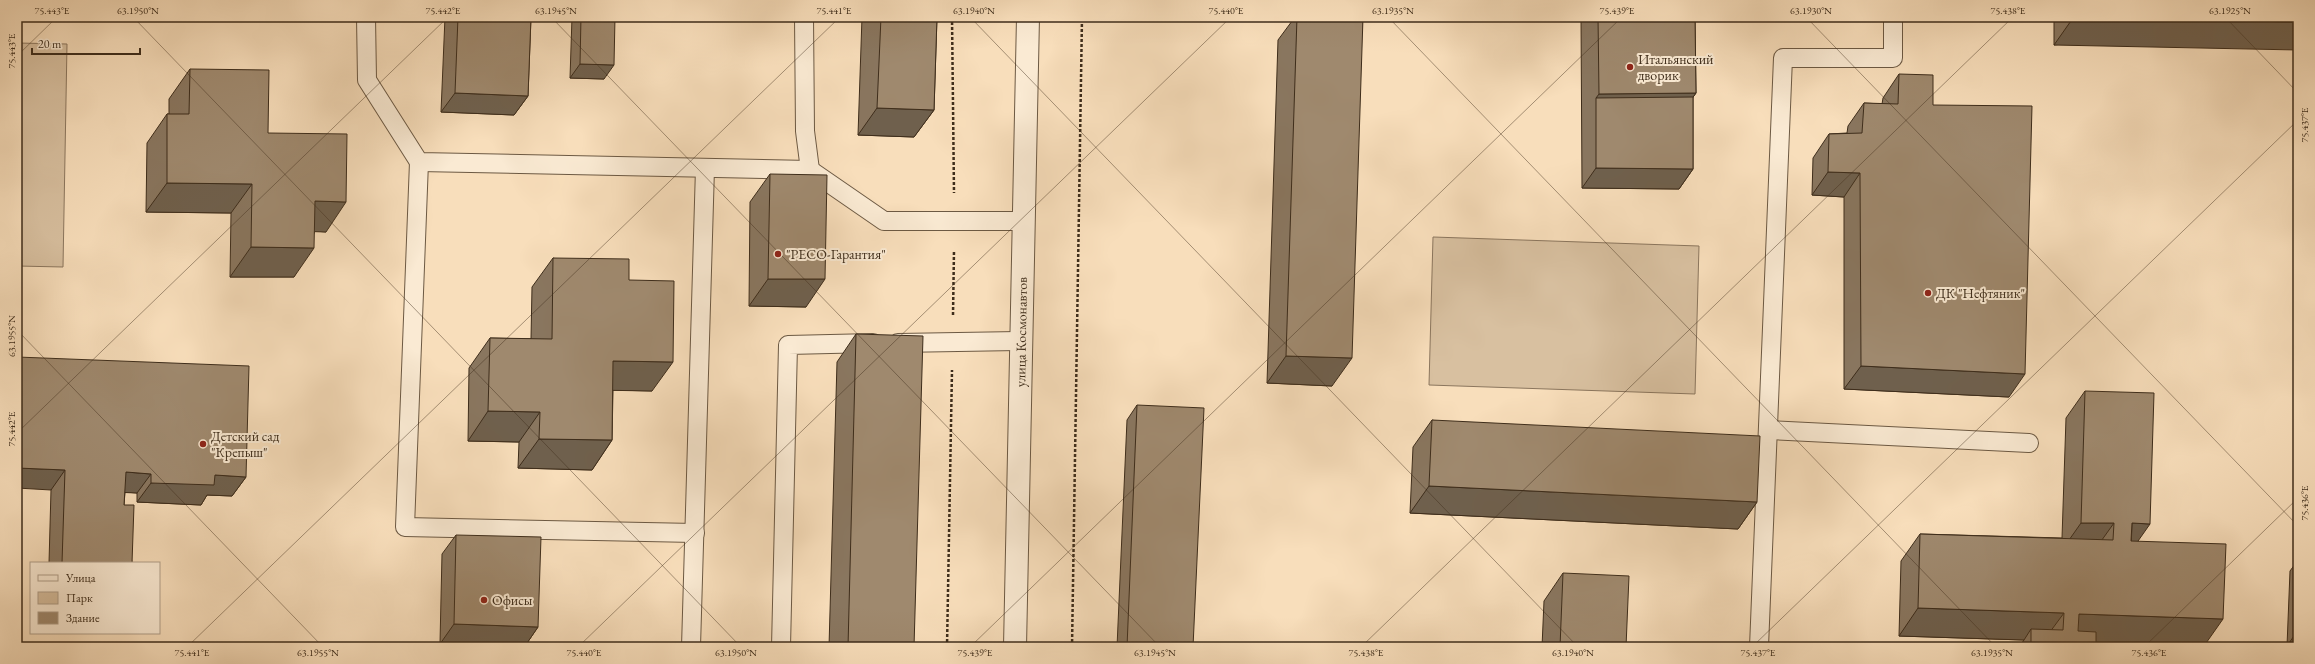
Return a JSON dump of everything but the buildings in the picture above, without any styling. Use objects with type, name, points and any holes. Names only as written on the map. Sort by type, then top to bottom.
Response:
[{"type":"street","name":"улица Космонавтов","points":[[1015,647],[1028,17]]},
{"type":"lane","points":[[366,17],[367,80],[419,162],[405,527],[695,534]]},
{"type":"lane","points":[[804,17],[805,131],[810,170]]},
{"type":"lane","points":[[1759,647],[1783,58],[1893,58],[1893,17]]},
{"type":"lane","points":[[419,162],[810,170],[884,221],[1024,221]]},
{"type":"lane","points":[[692,647],[705,168]]},
{"type":"lane","points":[[782,647],[788,345],[1021,341]]},
{"type":"lane","points":[[1768,430],[2029,442]]},
{"type":"path","points":[[1072,647],[1082,17]]},
{"type":"green space","points":[[17,43],[67,44],[63,267],[17,266]]},
{"type":"green space","points":[[1433,237],[1699,246],[1695,394],[1429,385]]},
{"type":"place","name":"Итальянский дворик","points":[[1630,67]]},
{"type":"place","name":"\"РЕСО-Гарантия\"","points":[[778,254]]},
{"type":"place","name":"ДК \"Нефтяник\"","points":[[1928,293]]},
{"type":"place","name":"Детский сад \"Крепыш\"","points":[[203,444]]},
{"type":"place","name":"Офисы","points":[[484,600]]}]
